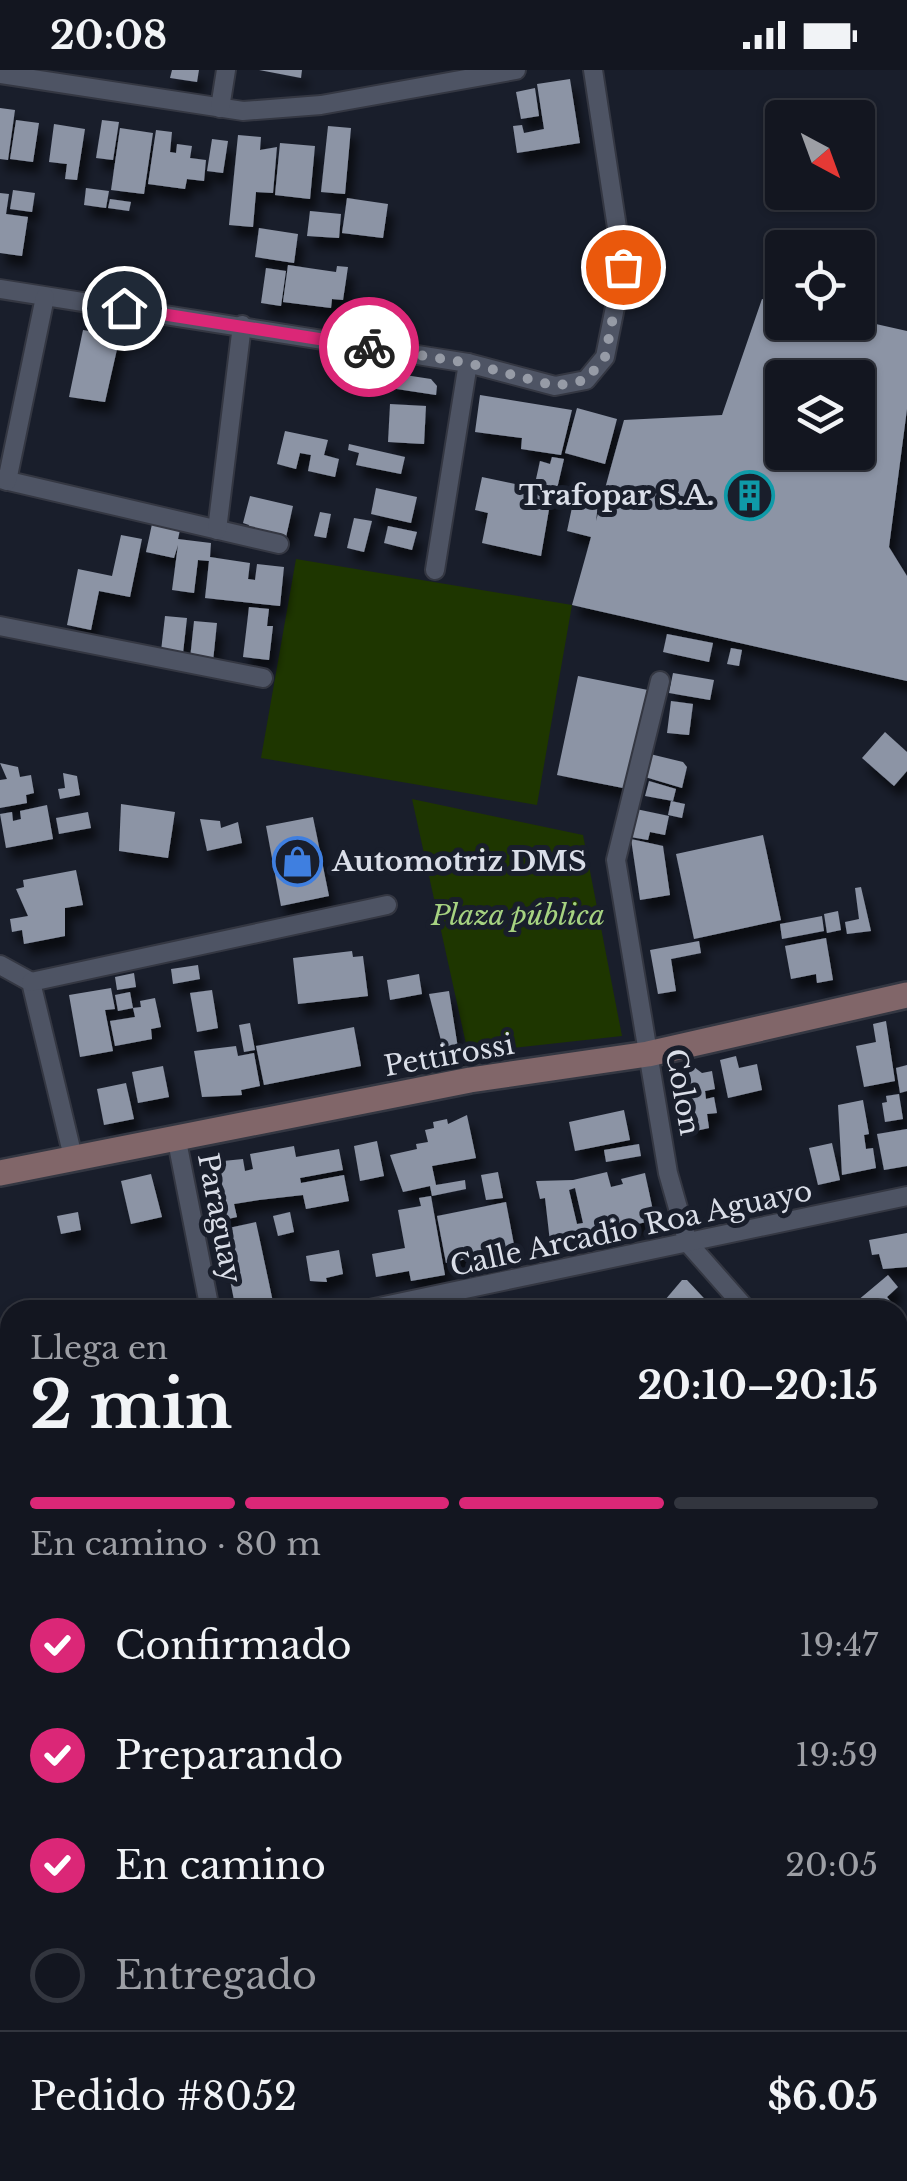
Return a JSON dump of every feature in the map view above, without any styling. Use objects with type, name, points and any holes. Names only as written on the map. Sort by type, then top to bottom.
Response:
[{"type":"street","points":[[220,108],[226,70]]},
{"type":"street","points":[[0,74],[243,111],[321,105],[516,70]]},
{"type":"street","points":[[0,289],[468,363],[555,386],[586,380],[605,357],[623,267],[593,70]]},
{"type":"street","points":[[45,297],[3,480],[279,544]]},
{"type":"street","points":[[217,530],[242,325]]},
{"type":"street","points":[[435,570],[468,363]]},
{"type":"street","points":[[0,626],[263,678]]},
{"type":"street","name":"Colon","points":[[660,680],[616,860],[668,1173],[688,1243],[737,1300]]},
{"type":"street","points":[[0,965],[32,982],[388,905]]},
{"type":"street","points":[[32,982],[73,1157]]},
{"type":"street","name":"Pettirossi","points":[[0,1172],[470,1080],[648,1054],[907,995]]},
{"type":"street","name":"Paraguay","points":[[176,1136],[208,1300]]},
{"type":"street","name":"Calle Arcadio Roa Aguayo","points":[[414,1300],[907,1196]]},
{"type":"green space","points":[[296,559],[572,605],[537,805],[261,758]]},
{"type":"green space","name":"Plaza pública","points":[[412,799],[583,835],[622,1036],[468,1053]]},
{"type":"building","points":[[172,70],[199,70],[197,82],[170,78]]},
{"type":"building","points":[[259,70],[302,70],[301,78]]},
{"type":"building","points":[[570,79],[580,143],[517,153],[513,126],[522,125],[524,133],[544,129],[537,84]]},
{"type":"building","points":[[535,88],[539,116],[521,119],[516,92]]},
{"type":"building","points":[[0,108],[15,110],[8,160],[0,159]]},
{"type":"building","points":[[16,120],[39,123],[33,162],[10,159]]},
{"type":"building","points":[[102,120],[119,122],[113,160],[96,158]]},
{"type":"building","points":[[54,124],[85,129],[77,180],[65,179],[67,164],[49,162]]},
{"type":"building","points":[[328,126],[351,128],[345,194],[321,192]]},
{"type":"building","points":[[120,128],[153,133],[144,194],[111,190]]},
{"type":"building","points":[[156,130],[172,132],[170,152],[176,153],[177,144],[192,146],[190,158],[206,160],[204,181],[187,179],[185,189],[148,184]]},
{"type":"building","points":[[238,135],[261,137],[260,150],[277,147],[273,193],[256,192],[253,227],[229,225]]},
{"type":"building","points":[[212,139],[228,141],[223,173],[207,171]]},
{"type":"building","points":[[280,143],[315,146],[310,199],[275,195]]},
{"type":"building","points":[[86,188],[109,191],[106,208],[84,205]]},
{"type":"building","points":[[13,190],[35,193],[32,212],[10,209]]},
{"type":"building","points":[[0,193],[9,194],[6,214],[28,217],[22,256],[0,253]]},
{"type":"building","points":[[347,198],[388,204],[383,238],[342,233]]},
{"type":"building","points":[[110,199],[131,202],[129,211],[108,208]]},
{"type":"building","points":[[310,211],[341,214],[339,238],[307,236]]},
{"type":"building","points":[[259,228],[298,234],[294,263],[255,257]]},
{"type":"building","points":[[288,265],[336,272],[337,266],[348,267],[343,300],[332,299],[331,308],[283,302]]},
{"type":"building","points":[[266,268],[286,271],[281,306],[261,303]]},
{"type":"building","name":"Trafopar S.A.","points":[[762,299],[765,340],[875,340],[875,324],[907,331],[907,409],[889,547],[907,576],[907,681],[572,605],[591,537],[567,531],[574,498],[598,504],[596,521],[624,420],[722,415]]},
{"type":"building","points":[[83,330],[120,336],[105,402],[69,397]]},
{"type":"building","points":[[392,373],[431,379],[437,386],[436,395],[390,388]]},
{"type":"building","points":[[480,395],[572,410],[561,455],[521,449],[522,438],[475,432]]},
{"type":"building","points":[[390,404],[426,406],[424,444],[388,442]]},
{"type":"building","points":[[577,408],[617,419],[605,464],[565,453]]},
{"type":"building","points":[[285,431],[328,440],[324,455],[339,459],[335,477],[308,471],[311,455],[300,453],[296,469],[277,464]]},
{"type":"building","points":[[349,444],[405,457],[401,474],[356,465],[359,453],[348,450]]},
{"type":"building","points":[[552,457],[564,459],[556,493],[552,492],[541,556],[482,543],[488,513],[475,510],[482,477],[534,488],[540,461],[550,464]]},
{"type":"building","points":[[376,488],[417,497],[411,523],[371,514]]},
{"type":"building","points":[[250,496],[293,506],[286,537],[248,529],[249,525],[243,523]]},
{"type":"building","points":[[320,512],[331,514],[326,538],[314,536]]},
{"type":"building","points":[[354,518],[372,521],[364,552],[347,548]]},
{"type":"building","points":[[152,524],[180,530],[178,539],[211,543],[210,557],[250,563],[248,579],[255,580],[257,564],[284,567],[280,606],[205,598],[209,561],[198,560],[194,593],[172,590],[178,545],[174,558],[146,552]]},
{"type":"building","points":[[388,526],[417,532],[412,550],[384,543]]},
{"type":"building","points":[[121,535],[142,539],[130,597],[99,591],[91,630],[67,625],[78,569],[112,576]]},
{"type":"building","points":[[249,607],[269,609],[267,626],[273,626],[269,660],[243,657]]},
{"type":"building","points":[[165,616],[187,618],[183,653],[161,651]]},
{"type":"building","points":[[194,621],[217,623],[213,661],[190,659]]},
{"type":"building","points":[[667,634],[713,643],[709,662],[663,652]]},
{"type":"building","points":[[731,648],[742,650],[739,666],[727,664]]},
{"type":"building","points":[[673,673],[714,680],[710,700],[669,693]]},
{"type":"building","points":[[578,676],[648,690],[628,789],[557,775]]},
{"type":"building","points":[[671,701],[693,704],[689,735],[667,733]]},
{"type":"building","points":[[885,732],[907,752],[907,771],[894,786],[862,758]]},
{"type":"building","points":[[650,754],[683,762],[687,767],[682,788],[645,777]]},
{"type":"building","points":[[0,763],[18,767],[20,777],[31,775],[34,793],[26,795],[27,803],[0,808],[0,780],[7,779]]},
{"type":"building","points":[[63,773],[77,776],[80,795],[60,799],[58,789],[65,788]]},
{"type":"building","points":[[649,781],[676,789],[673,801],[645,796]]},
{"type":"building","points":[[671,801],[685,804],[682,818],[668,815]]},
{"type":"building","points":[[121,804],[175,812],[168,858],[119,851]]},
{"type":"building","points":[[47,805],[53,839],[6,848],[0,814],[12,812],[13,821],[21,819],[20,811]]},
{"type":"building","points":[[636,809],[669,816],[665,835],[650,832],[648,840],[630,837]]},
{"type":"building","points":[[88,812],[91,828],[59,834],[56,818]]},
{"type":"building","name":"Automotriz DMS","points":[[313,817],[329,896],[281,906],[266,826]]},
{"type":"building","points":[[200,819],[220,821],[221,828],[238,822],[242,843],[207,851]]},
{"type":"building","points":[[763,835],[781,920],[694,939],[676,854]]},
{"type":"building","points":[[631,839],[663,846],[670,895],[640,900]]},
{"type":"building","points":[[76,870],[83,905],[65,908],[65,936],[24,944],[22,930],[12,932],[10,919],[28,916],[16,889],[24,887],[23,880]]},
{"type":"building","points":[[861,887],[871,931],[847,934],[845,922],[859,919],[855,888]]},
{"type":"building","points":[[838,911],[841,930],[827,933],[824,914]]},
{"type":"building","points":[[822,916],[824,931],[782,939],[780,924]]},
{"type":"building","points":[[826,938],[833,980],[817,983],[816,974],[791,979],[785,946]]},
{"type":"building","points":[[699,941],[701,953],[671,959],[676,991],[658,994],[650,950]]},
{"type":"building","points":[[352,951],[353,957],[363,956],[368,996],[298,1004],[293,958]]},
{"type":"building","points":[[198,965],[200,979],[173,984],[171,969]]},
{"type":"building","points":[[134,973],[136,987],[117,990],[115,977]]},
{"type":"building","points":[[419,974],[422,994],[390,1000],[387,980]]},
{"type":"building","points":[[111,988],[115,1009],[105,1010],[113,1051],[80,1057],[69,995]]},
{"type":"building","points":[[212,990],[218,1028],[197,1032],[190,993]]},
{"type":"building","points":[[449,991],[460,1061],[447,1064],[429,994]]},
{"type":"building","points":[[130,992],[133,1008],[118,1011],[115,995]]},
{"type":"building","points":[[155,998],[161,1027],[151,1029],[152,1039],[115,1046],[110,1021],[135,1017],[133,1008],[141,1007],[140,1001]]},
{"type":"building","points":[[886,1021],[895,1081],[864,1087],[856,1046],[876,1042],[873,1024]]},
{"type":"building","points":[[250,1023],[255,1050],[244,1052],[239,1025]]},
{"type":"building","points":[[354,1027],[361,1066],[264,1085],[256,1046]]},
{"type":"building","points":[[236,1046],[238,1056],[254,1053],[260,1086],[241,1090],[242,1095],[202,1097],[194,1051]]},
{"type":"building","points":[[736,1056],[739,1068],[757,1064],[762,1090],[728,1098],[720,1060]]},
{"type":"building","points":[[907,1065],[907,1091],[900,1093],[896,1068]]},
{"type":"building","points":[[163,1066],[169,1097],[138,1103],[132,1072]]},
{"type":"building","points":[[694,1067],[702,1073],[712,1071],[715,1089],[705,1091],[706,1099],[714,1097],[717,1113],[707,1114],[709,1128],[691,1132],[688,1115],[680,1116],[677,1104],[689,1090],[680,1083]]},
{"type":"building","points":[[126,1083],[134,1119],[104,1125],[97,1089]]},
{"type":"building","points":[[899,1094],[903,1119],[885,1122],[882,1103],[887,1102],[886,1096]]},
{"type":"building","points":[[863,1100],[869,1134],[864,1135],[866,1149],[873,1148],[876,1168],[842,1175],[838,1105]]},
{"type":"building","points":[[624,1110],[630,1140],[575,1151],[569,1122]]},
{"type":"building","points":[[467,1115],[476,1158],[432,1166],[436,1185],[465,1180],[466,1189],[432,1196],[430,1186],[403,1192],[390,1155],[417,1149],[416,1144],[428,1142],[425,1130],[434,1128],[433,1122],[447,1119],[448,1124]]},
{"type":"building","points":[[907,1129],[907,1166],[884,1170],[877,1134]]},
{"type":"building","points":[[377,1141],[384,1176],[360,1181],[354,1146]]},
{"type":"building","points":[[832,1143],[840,1180],[818,1185],[809,1148]]},
{"type":"building","points":[[639,1144],[641,1156],[606,1162],[604,1150]]},
{"type":"building","points":[[294,1146],[296,1157],[339,1149],[343,1170],[300,1178],[301,1183],[344,1175],[349,1201],[306,1209],[303,1195],[259,1200],[234,1204],[237,1217],[219,1221],[213,1162],[243,1159],[245,1171],[253,1169],[250,1154]]},
{"type":"building","points":[[498,1172],[503,1198],[486,1200],[481,1175]]},
{"type":"building","points":[[607,1172],[611,1187],[623,1184],[621,1179],[645,1173],[655,1220],[620,1228],[619,1222],[610,1224],[612,1236],[593,1240],[590,1229],[550,1242],[545,1198],[540,1199],[536,1181],[573,1180]],"holes":[[[575,1188],[583,1223],[577,1224],[569,1190]]]},
{"type":"building","points":[[151,1174],[162,1217],[131,1224],[121,1181]]},
{"type":"building","points":[[431,1196],[445,1275],[411,1281],[409,1271],[376,1277],[372,1254],[405,1248],[398,1210],[421,1206],[419,1198]]},
{"type":"building","points":[[506,1202],[515,1250],[446,1263],[437,1216]]},
{"type":"building","points":[[78,1212],[81,1230],[61,1234],[57,1216]]},
{"type":"building","points":[[290,1212],[294,1232],[278,1236],[273,1216]]},
{"type":"building","points":[[256,1222],[273,1300],[234,1300],[220,1230]]},
{"type":"building","points":[[907,1233],[907,1267],[883,1269],[879,1254],[872,1255],[869,1240]]},
{"type":"building","points":[[339,1250],[343,1274],[326,1278],[327,1282],[310,1281],[306,1256]]},
{"type":"building","points":[[888,1275],[898,1287],[887,1297],[889,1300],[858,1300]]},
{"type":"building","points":[[682,1280],[687,1280],[706,1300],[665,1300]]},
{"type":"way so far","points":[[369,347],[468,363],[555,386],[586,380],[598,371],[605,357],[623,267]]},
{"type":"place","name":"Trafopar S.A.","points":[[749,495]]},
{"type":"place","name":"Automotriz DMS","points":[[297,861]]},
{"type":"route","points":[[124,308],[369,347]]}]
